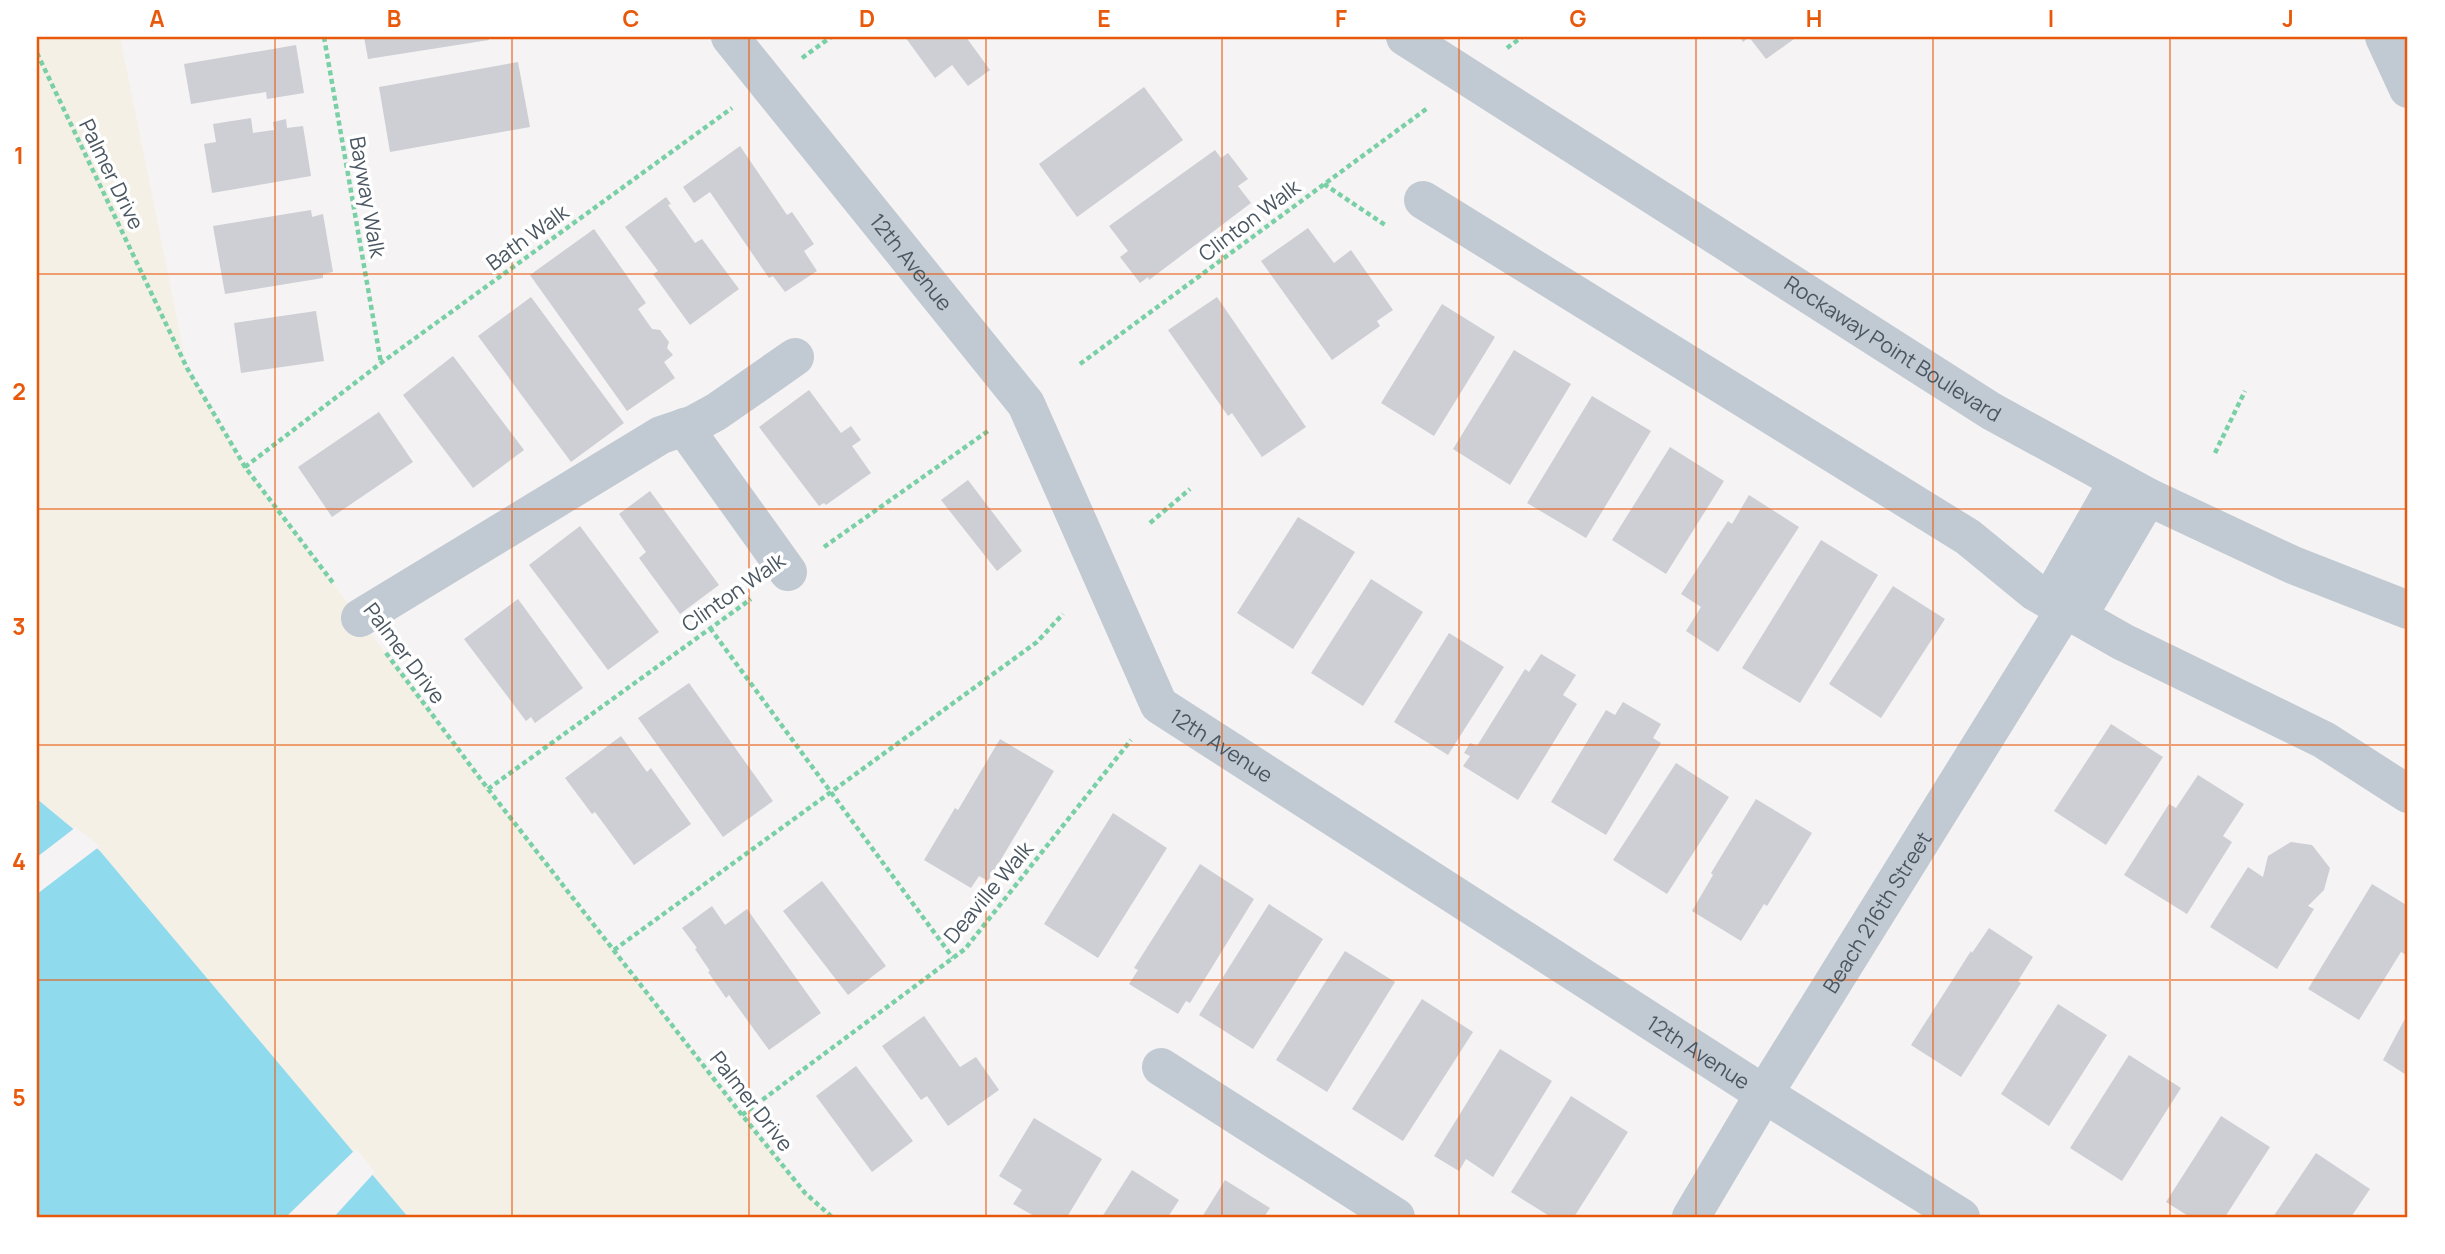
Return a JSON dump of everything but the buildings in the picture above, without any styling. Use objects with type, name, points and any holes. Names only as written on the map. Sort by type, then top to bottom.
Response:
[{"type":"street","name":"12th Avenue","points":[[730,37],[1026,404],[1159,705],[1764,1094],[1961,1217]]},
{"type":"street","name":"Rockaway Point Boulevard","points":[[1405,37],[1991,411],[2133,489],[2293,565],[2408,610]]},
{"type":"street","points":[[2384,37],[2408,89]]},
{"type":"street","points":[[1423,200],[1968,537],[2035,592],[2123,642],[2323,740],[2408,794]]},
{"type":"street","points":[[360,618],[593,474],[661,435],[684,428],[716,412],[794,357]]},
{"type":"street","points":[[684,428],[788,572]]},
{"type":"street","points":[[2065,609],[2058,586],[2133,489]]},
{"type":"street","name":"Beach 216th Street","points":[[1691,1217],[1764,1094],[2065,609]]},
{"type":"street","points":[[1161,1067],[1396,1217]]},
{"type":"path","name":"Bayway Walk","points":[[324,37],[381,363]]},
{"type":"path","name":"Bath Walk","points":[[246,467],[381,363],[831,37]]},
{"type":"path","points":[[1503,50],[1522,37]]},
{"type":"path","name":"Palmer Drive","points":[[37,53],[187,368],[246,467],[488,789],[742,1115],[805,1193],[832,1217]]},
{"type":"path","name":"Clinton Walk","points":[[1080,364],[1437,101]]},
{"type":"path","points":[[2215,453],[2245,391]]},
{"type":"path","name":"Clinton Walk","points":[[488,789],[999,423]]},
{"type":"path","points":[[1150,523],[1190,489]]},
{"type":"path","points":[[614,950],[1037,642],[1063,614]]},
{"type":"path","points":[[710,628],[953,958]]},
{"type":"path","name":"Deaville Walk","points":[[742,1115],[965,949],[1159,705]]},
{"type":"sand","points":[[37,37],[120,37],[187,368],[245,467],[488,789],[742,1115],[805,1193],[832,1217],[408,1217],[100,851],[37,799]]},
{"type":"water","points":[[37,799],[100,851],[408,1217],[37,1217]]},
{"type":"pier","points":[[76,827],[100,846],[37,894],[37,857]]},
{"type":"pier","points":[[356,1149],[375,1172],[334,1217],[286,1217]]}]
